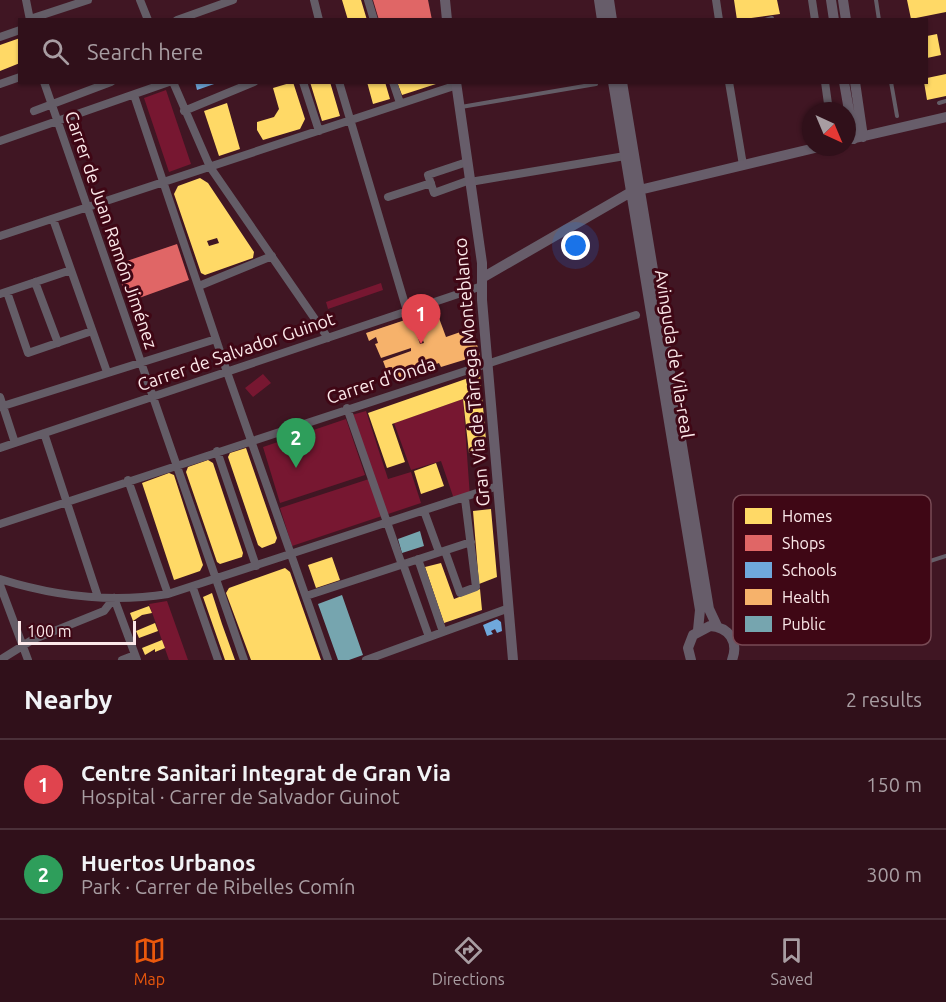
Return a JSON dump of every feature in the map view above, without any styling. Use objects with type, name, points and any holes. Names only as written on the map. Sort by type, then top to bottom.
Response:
[{"type":"main road","points":[[445,0],[447,18]]},
{"type":"main road","points":[[599,0],[602,18]]},
{"type":"main road","points":[[609,0],[612,18]]},
{"type":"main road","points":[[831,0],[834,18]]},
{"type":"main road","points":[[843,0],[846,18]]},
{"type":"main road","name":"Gran Via de Tàrrega Monteblanco","points":[[456,84],[482,282],[513,660]]},
{"type":"main road","name":"Avinguda de Vila-real","points":[[613,84],[625,156],[635,190],[709,609],[717,626],[727,632],[733,641]]},
{"type":"main road","name":"Avinguda de Vila-real","points":[[622,84],[635,190],[700,610],[698,630],[689,641],[691,660]]},
{"type":"main road","points":[[844,84],[848,102]]},
{"type":"main road","points":[[855,84],[855,102]]},
{"type":"main road","points":[[856,139],[946,117]]},
{"type":"main road","name":"Carrer de Salvador Guinot","points":[[482,282],[635,190],[802,151]]},
{"type":"main road","points":[[698,630],[717,626]]},
{"type":"main road","name":"Avinguda de Vila-real","points":[[732,660],[734,645]]},
{"type":"street","points":[[26,0],[30,18]]},
{"type":"street","points":[[33,18],[88,0]]},
{"type":"street","points":[[140,0],[147,18]]},
{"type":"street","points":[[183,18],[233,0]]},
{"type":"street","points":[[314,0],[319,18]]},
{"type":"street","points":[[368,0],[373,18]]},
{"type":"street","points":[[716,0],[719,18]]},
{"type":"street","points":[[812,0],[815,18]]},
{"type":"street","points":[[0,37],[18,31]]},
{"type":"street","points":[[0,84],[18,78]]},
{"type":"street","name":"Carrer de Juan Ramón Jiménez","points":[[45,84],[244,660]]},
{"type":"street","points":[[34,111],[106,84]]},
{"type":"street","points":[[0,141],[165,84]]},
{"type":"street","points":[[172,84],[210,167],[328,338]]},
{"type":"street","points":[[184,111],[249,84]]},
{"type":"street","points":[[304,84],[319,130]]},
{"type":"street","points":[[340,84],[407,311]]},
{"type":"street","points":[[394,84],[400,104]]},
{"type":"street","points":[[0,236],[456,84]]},
{"type":"street","points":[[729,84],[743,165]]},
{"type":"street","points":[[825,84],[828,102]]},
{"type":"street","points":[[134,94],[227,372],[328,660]]},
{"type":"street","points":[[468,162],[428,176],[434,192],[470,181],[625,156]]},
{"type":"street","points":[[388,197],[431,183]]},
{"type":"street","points":[[53,219],[107,372]]},
{"type":"street","points":[[199,286],[272,256]]},
{"type":"street","points":[[71,270],[4,293],[28,353],[92,331]]},
{"type":"street","points":[[35,282],[58,343]]},
{"type":"street","name":"Carrer de Salvador Guinot","points":[[0,448],[407,311],[482,282]]},
{"type":"street","name":"Carrer d'Onda","points":[[0,524],[66,500],[636,315]]},
{"type":"street","points":[[2,407],[140,361],[216,339]]},
{"type":"street","points":[[0,397],[15,443]]},
{"type":"street","points":[[347,408],[429,637]]},
{"type":"street","points":[[44,433],[98,597]]},
{"type":"street","points":[[217,451],[256,566]]},
{"type":"street","points":[[128,480],[168,594]]},
{"type":"street","points":[[0,579],[33,589],[98,597],[148,597],[168,594],[193,588],[465,499],[498,486]]},
{"type":"street","points":[[424,511],[460,593],[476,587],[465,499]]},
{"type":"street","points":[[306,596],[471,542]]},
{"type":"street","points":[[418,559],[443,632]]},
{"type":"street","points":[[0,585],[28,660]]},
{"type":"street","points":[[193,588],[219,660]]},
{"type":"street","points":[[0,660],[32,640],[104,611],[114,598]]},
{"type":"street","points":[[114,598],[136,658],[122,660]]},
{"type":"street","points":[[366,660],[509,609]]},
{"type":"lane","points":[[876,0],[879,18]]},
{"type":"lane","points":[[460,107],[596,84]]},
{"type":"lane","points":[[891,84],[897,116]]},
{"type":"lane","points":[[939,103],[946,101]]},
{"type":"lane","points":[[931,561],[946,556]]},
{"type":"shaded area","points":[[166,90],[191,164],[169,172],[144,98]]},
{"type":"shaded area","points":[[381,283],[383,290],[328,309],[326,302]]},
{"type":"shaded area","points":[[263,374],[271,383],[253,397],[245,388]]},
{"type":"shaded area","points":[[463,399],[470,497],[455,502],[441,461],[411,470],[394,423]]},
{"type":"shaded area","points":[[366,411],[388,479],[411,472],[421,503],[292,546],[280,508],[369,479],[348,416]]},
{"type":"shaded area","points":[[346,419],[365,475],[280,503],[263,447]]},
{"type":"shaded area","points":[[167,601],[188,660],[169,660],[149,604]]},
{"type":"building: Homes","points":[[342,0],[361,0],[366,18],[347,18]]},
{"type":"building: Homes","points":[[734,0],[777,0],[780,14],[737,18]]},
{"type":"building: Homes","points":[[907,0],[946,0],[946,12],[911,18]]},
{"type":"building: Homes","points":[[937,34],[941,55],[928,58],[928,36]]},
{"type":"building: Homes","points":[[18,39],[18,64],[0,71],[0,45]]},
{"type":"building: Homes","points":[[946,74],[946,96],[927,100],[924,84],[928,84],[928,78]]},
{"type":"building: Homes","points":[[294,84],[305,119],[300,129],[263,140],[257,130],[257,122],[274,117],[279,109],[273,88]]},
{"type":"building: Homes","points":[[311,84],[331,84],[340,116],[322,121]]},
{"type":"building: Homes","points":[[368,84],[386,84],[390,99],[373,104]]},
{"type":"building: Homes","points":[[398,84],[436,84],[402,95]]},
{"type":"building: Homes","points":[[227,103],[240,149],[219,156],[204,111]]},
{"type":"building: Homes","points":[[200,178],[208,183],[254,252],[253,258],[205,275],[201,273],[174,194],[178,186]],"holes":[[[217,238],[219,243],[209,246],[207,241]]]},
{"type":"building: Homes","points":[[480,374],[487,451],[469,453],[463,399],[392,424],[405,462],[387,468],[368,413]]},
{"type":"building: Homes","points":[[246,448],[277,538],[275,543],[262,548],[258,545],[228,457],[230,453]]},
{"type":"building: Homes","points":[[208,460],[213,463],[243,553],[242,557],[220,564],[217,562],[186,472],[188,467]]},
{"type":"building: Homes","points":[[436,463],[444,486],[421,494],[414,471]]},
{"type":"building: Homes","points":[[169,473],[174,475],[203,565],[200,571],[174,580],[142,483]]},
{"type":"building: Homes","points":[[491,509],[497,577],[479,584],[473,511]]},
{"type":"building: Homes","points":[[332,557],[340,580],[316,588],[308,565]]},
{"type":"building: Homes","points":[[441,563],[454,599],[480,589],[482,610],[444,623],[425,567]]},
{"type":"building: Homes","points":[[285,568],[290,572],[321,660],[251,660],[226,593],[229,588]]},
{"type":"building: Homes","points":[[212,593],[235,660],[225,660],[203,597]]},
{"type":"building: Homes","points":[[149,606],[152,613],[142,615],[133,621],[130,613]]},
{"type":"building: Homes","points":[[155,623],[158,631],[139,638],[136,631]]},
{"type":"building: Homes","points":[[162,640],[165,648],[155,652],[155,649],[145,655],[142,648]]},
{"type":"building: Shops","points":[[373,0],[428,0],[432,18],[378,18]]},
{"type":"building: Shops","points":[[177,244],[189,280],[128,302],[115,265]]},
{"type":"building: Schools","points":[[196,84],[214,84],[197,90]]},
{"type":"building: Schools","points":[[497,619],[501,622],[502,631],[497,633],[495,629],[491,631],[493,634],[487,636],[483,625]]},
{"type":"building: Health","points":[[436,310],[446,337],[472,328],[480,355],[441,367],[439,363],[396,379],[392,367],[386,369],[383,361],[411,351],[411,348],[381,358],[375,344],[378,343],[376,337],[369,341],[366,333],[411,318],[420,344],[424,343],[415,317]]},
{"type":"building: Public","points":[[420,531],[424,546],[402,553],[398,539]]},
{"type":"building: Public","points":[[342,595],[363,655],[349,660],[338,660],[318,604]]},
{"type":"place","name":"Centre Sanitari Integrat de Gran Via","points":[[421,344]]},
{"type":"place","name":"Huertos Urbanos","points":[[296,468]]}]
